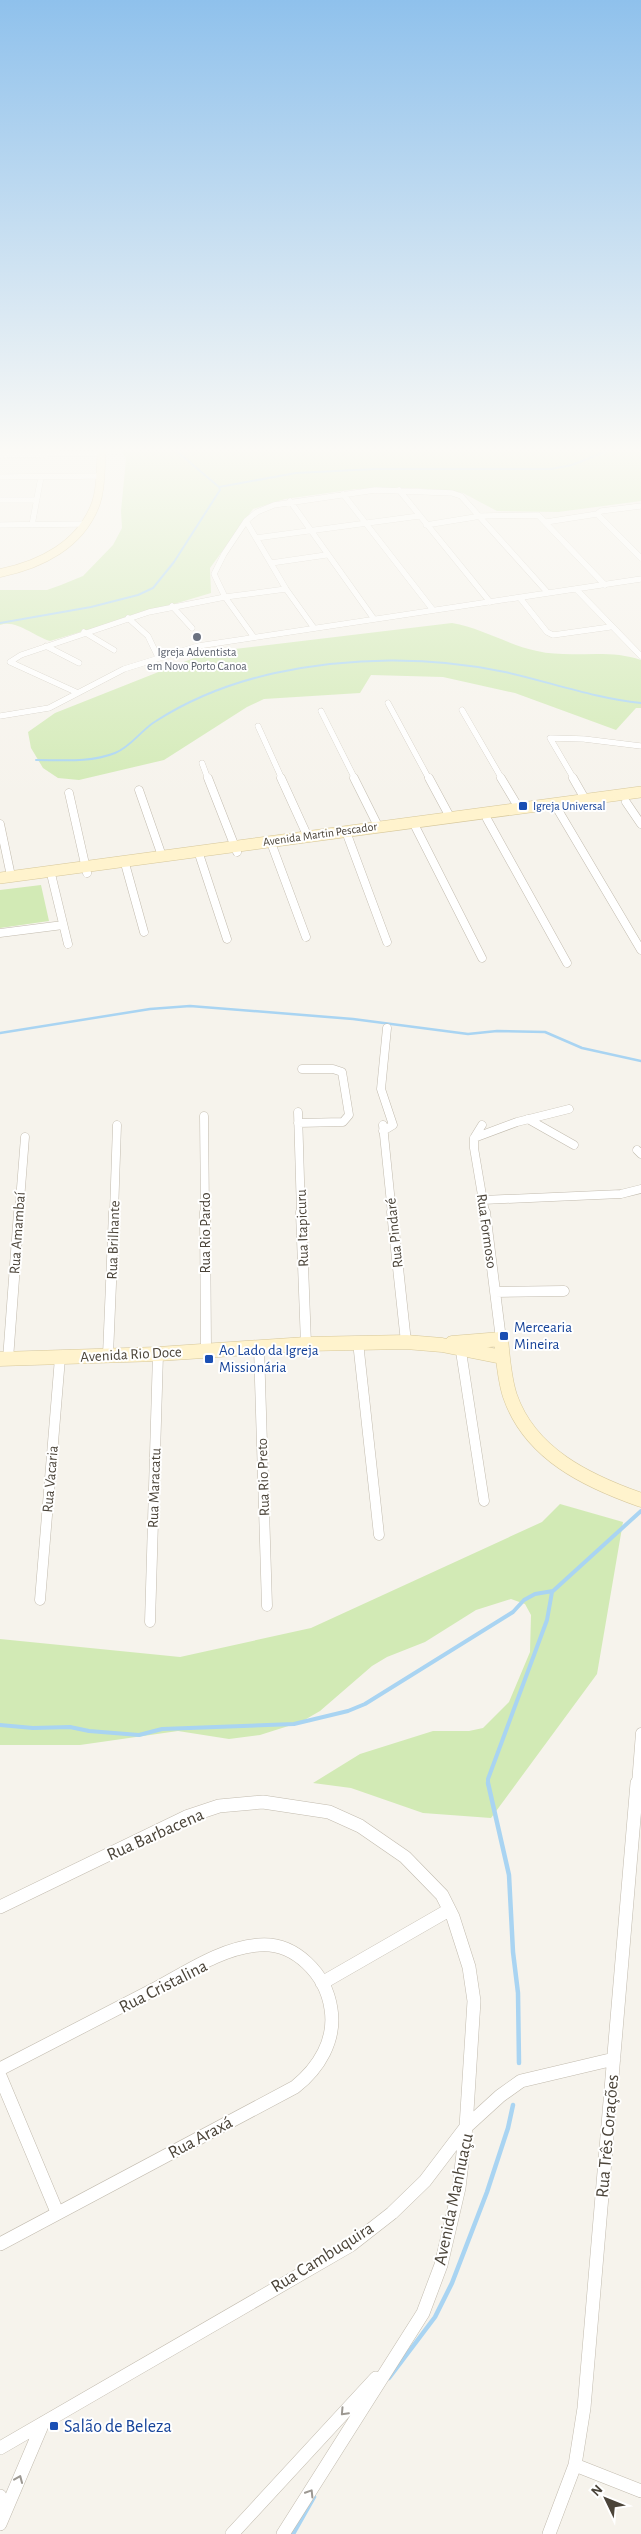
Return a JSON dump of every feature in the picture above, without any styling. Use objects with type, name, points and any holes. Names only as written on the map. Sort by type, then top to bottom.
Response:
[{"type":"street","points":[[0,573],[26,567]]},
{"type":"street","points":[[217,567],[214,574],[225,597],[253,636]]},
{"type":"street","points":[[273,567],[286,589],[314,628]]},
{"type":"street","points":[[335,567],[374,619]]},
{"type":"street","points":[[399,567],[433,610]]},
{"type":"street","points":[[461,567],[490,602]]},
{"type":"street","points":[[526,567],[548,593]]},
{"type":"street","points":[[588,567],[605,585]]},
{"type":"street","points":[[634,580],[641,588]]},
{"type":"street","points":[[0,716],[48,708],[124,669],[198,646],[253,636],[641,580]]},
{"type":"street","points":[[78,692],[10,662],[21,654],[84,632],[172,606],[286,589]]},
{"type":"street","points":[[576,589],[636,654],[641,656]]},
{"type":"street","points":[[520,598],[547,632],[560,636],[610,627]]},
{"type":"street","points":[[172,606],[192,628]]},
{"type":"street","points":[[128,618],[148,636],[158,657]]},
{"type":"street","points":[[84,632],[114,650]]},
{"type":"street","points":[[46,646],[79,663]]},
{"type":"street","points":[[388,703],[450,817]]},
{"type":"street","points":[[462,710],[519,808]]},
{"type":"street","points":[[320,711],[381,829]]},
{"type":"street","points":[[258,726],[307,835]]},
{"type":"street","points":[[588,802],[550,738],[581,737],[616,744],[641,746]]},
{"type":"street","points":[[202,762],[236,849]]},
{"type":"street","points":[[139,790],[162,856]]},
{"type":"street","points":[[68,792],[86,870]]},
{"type":"street","name":"Avenida Martin Pescador","points":[[0,878],[126,868],[200,857],[307,835],[487,819],[558,810],[641,792]]},
{"type":"street","name":"Avenida Martin Pescador","points":[[412,825],[450,817],[519,808],[641,800]]},
{"type":"street","points":[[626,802],[641,824]]},
{"type":"street","points":[[558,810],[641,950]]},
{"type":"street","points":[[487,819],[567,963]]},
{"type":"street","points":[[0,824],[12,876]]},
{"type":"street","points":[[412,825],[482,958]]},
{"type":"street","name":"Avenida Martin Pescador","points":[[0,885],[52,878],[162,856],[236,849],[272,848],[352,837],[381,829]]},
{"type":"street","points":[[352,837],[387,942]]},
{"type":"street","points":[[272,848],[306,937]]},
{"type":"street","points":[[200,857],[227,939]]},
{"type":"street","points":[[126,868],[144,932]]},
{"type":"street","points":[[52,878],[68,944]]},
{"type":"street","points":[[0,933],[63,925]]},
{"type":"street","name":"Rua Pindaré","points":[[387,1028],[381,1089],[393,1124],[383,1128],[406,1342]]},
{"type":"street","points":[[298,1123],[343,1122],[347,1120],[348,1115],[342,1072],[333,1069],[302,1069]]},
{"type":"street","points":[[474,1138],[528,1119],[569,1109]]},
{"type":"street","name":"Rua Itapicuru","points":[[298,1112],[306,1344]]},
{"type":"street","name":"Rua Rio Pardo","points":[[204,1116],[206,1350]]},
{"type":"street","points":[[528,1119],[574,1145]]},
{"type":"street","name":"Rua Brilhante","points":[[108,1355],[117,1125]]},
{"type":"street","points":[[474,1138],[482,1125]]},
{"type":"street","name":"Rua Amambaí","points":[[4,1359],[25,1137]]},
{"type":"street","name":"Rua Formoso","points":[[474,1138],[501,1339]]},
{"type":"street","points":[[483,1200],[620,1194],[641,1189]]},
{"type":"street","points":[[495,1292],[564,1291]]},
{"type":"street","points":[[501,1339],[502,1357],[514,1405],[528,1430],[543,1447],[573,1472],[620,1493],[641,1500]]},
{"type":"street","name":"Avenida Rio Doce","points":[[460,1346],[501,1339]]},
{"type":"street","points":[[358,1342],[379,1535]]},
{"type":"street","name":"Avenida Rio Doce","points":[[4,1359],[158,1354],[358,1342],[406,1342],[460,1346],[502,1357]]},
{"type":"street","points":[[460,1346],[484,1501]]},
{"type":"street","name":"Rua Rio Preto","points":[[259,1348],[267,1606]]},
{"type":"street","name":"Rua Maracatu","points":[[150,1622],[158,1354]]},
{"type":"street","name":"Rua Vacaria","points":[[40,1600],[60,1358]]},
{"type":"street","name":"Rua Três Corações","points":[[549,2534],[576,2465],[584,2408],[641,1733]]},
{"type":"street","name":"Rua Barbacena","points":[[3,1904],[186,1817],[219,1806],[263,1802],[329,1812],[360,1826],[404,1857],[442,1895],[449,1910]]},
{"type":"street","points":[[322,1983],[449,1910],[465,1950],[474,2001],[466,2127]]},
{"type":"street","name":"Rua Cristalina","points":[[0,2069],[204,1964],[243,1948],[261,1945],[278,1946],[293,1952],[311,1967],[322,1983]]},
{"type":"street","name":"Rua Araxá","points":[[0,2244],[295,2087],[308,2078],[319,2066],[328,2049],[332,2025],[332,2007],[322,1983]]},
{"type":"street","name":"Avenida Manhuaçu","points":[[283,2534],[423,2313],[441,2264],[459,2188],[466,2127],[485,2108],[522,2081],[614,2059]]},
{"type":"street","points":[[0,2076],[57,2212]]},
{"type":"street","name":"Rua Cambuquira","points":[[0,2448],[351,2244],[392,2213],[425,2181],[466,2127]]},
{"type":"street","name":"Avenida Manhuaçu","points":[[232,2534],[389,2364]]},
{"type":"street","points":[[3,2518],[43,2423]]},
{"type":"street","points":[[576,2465],[641,2490]]},
{"type":"street","points":[[0,2496],[3,2518]]},
{"type":"green space","points":[[91,567],[211,567],[211,593],[50,641],[19,626],[12,624],[0,625],[0,590],[47,590],[83,576]]},
{"type":"green space","points":[[452,623],[463,625],[537,651],[563,654],[628,656],[641,660],[641,708],[636,708],[616,730],[515,693],[443,677],[371,675],[360,693],[264,699],[247,707],[164,760],[79,780],[58,778],[43,768],[31,748],[28,732],[55,713],[209,652]]},
{"type":"green space","points":[[41,885],[49,921],[0,928],[0,890]]},
{"type":"green space","points":[[560,1504],[623,1522],[597,1674],[491,1818],[423,1813],[351,1788],[313,1783],[360,1754],[433,1731],[469,1731],[483,1728],[509,1702],[530,1652],[531,1615],[525,1604],[511,1599],[476,1610],[425,1642],[387,1657],[372,1666],[320,1711],[301,1722],[260,1735],[229,1739],[178,1731],[80,1745],[0,1745],[0,1639],[180,1657],[311,1628],[542,1522]]},
{"type":"waterway","points":[[0,623],[91,607],[138,595],[153,588],[170,567]]},
{"type":"waterway","points":[[36,760],[76,760],[96,758],[115,753],[126,747],[151,725],[170,713],[214,692],[244,681],[275,673],[361,661],[419,661],[477,667],[505,672],[589,694],[641,703]]},
{"type":"waterway","points":[[0,1033],[150,1009],[190,1006],[353,1019],[468,1034],[497,1031],[545,1032],[582,1048],[641,1061]]},
{"type":"waterway","points":[[0,1725],[33,1728],[70,1727],[89,1731],[139,1735],[162,1729],[294,1724],[348,1711],[365,1704],[513,1612],[524,1600],[535,1594],[553,1591],[641,1511]]},
{"type":"waterway","points":[[488,1783],[547,1620],[552,1592]]},
{"type":"waterway","points":[[488,1783],[509,1875],[513,1952],[518,1993],[519,2063]]},
{"type":"waterway","points":[[389,2378],[435,2317],[452,2283],[487,2192],[508,2128],[513,2105]]},
{"type":"waterway","points":[[293,2534],[314,2497]]},
{"type":"place","name":"Igreja Adventista em Novo Porto Canoa","points":[[197,637]]},
{"type":"place","name":"Igreja Universal","points":[[523,806]]},
{"type":"place","name":"Mercearia Mineira","points":[[504,1336]]},
{"type":"place","name":"Ao Lado da Igreja Missionária","points":[[209,1359]]},
{"type":"place","name":"Salão de Beleza","points":[[54,2426]]}]
